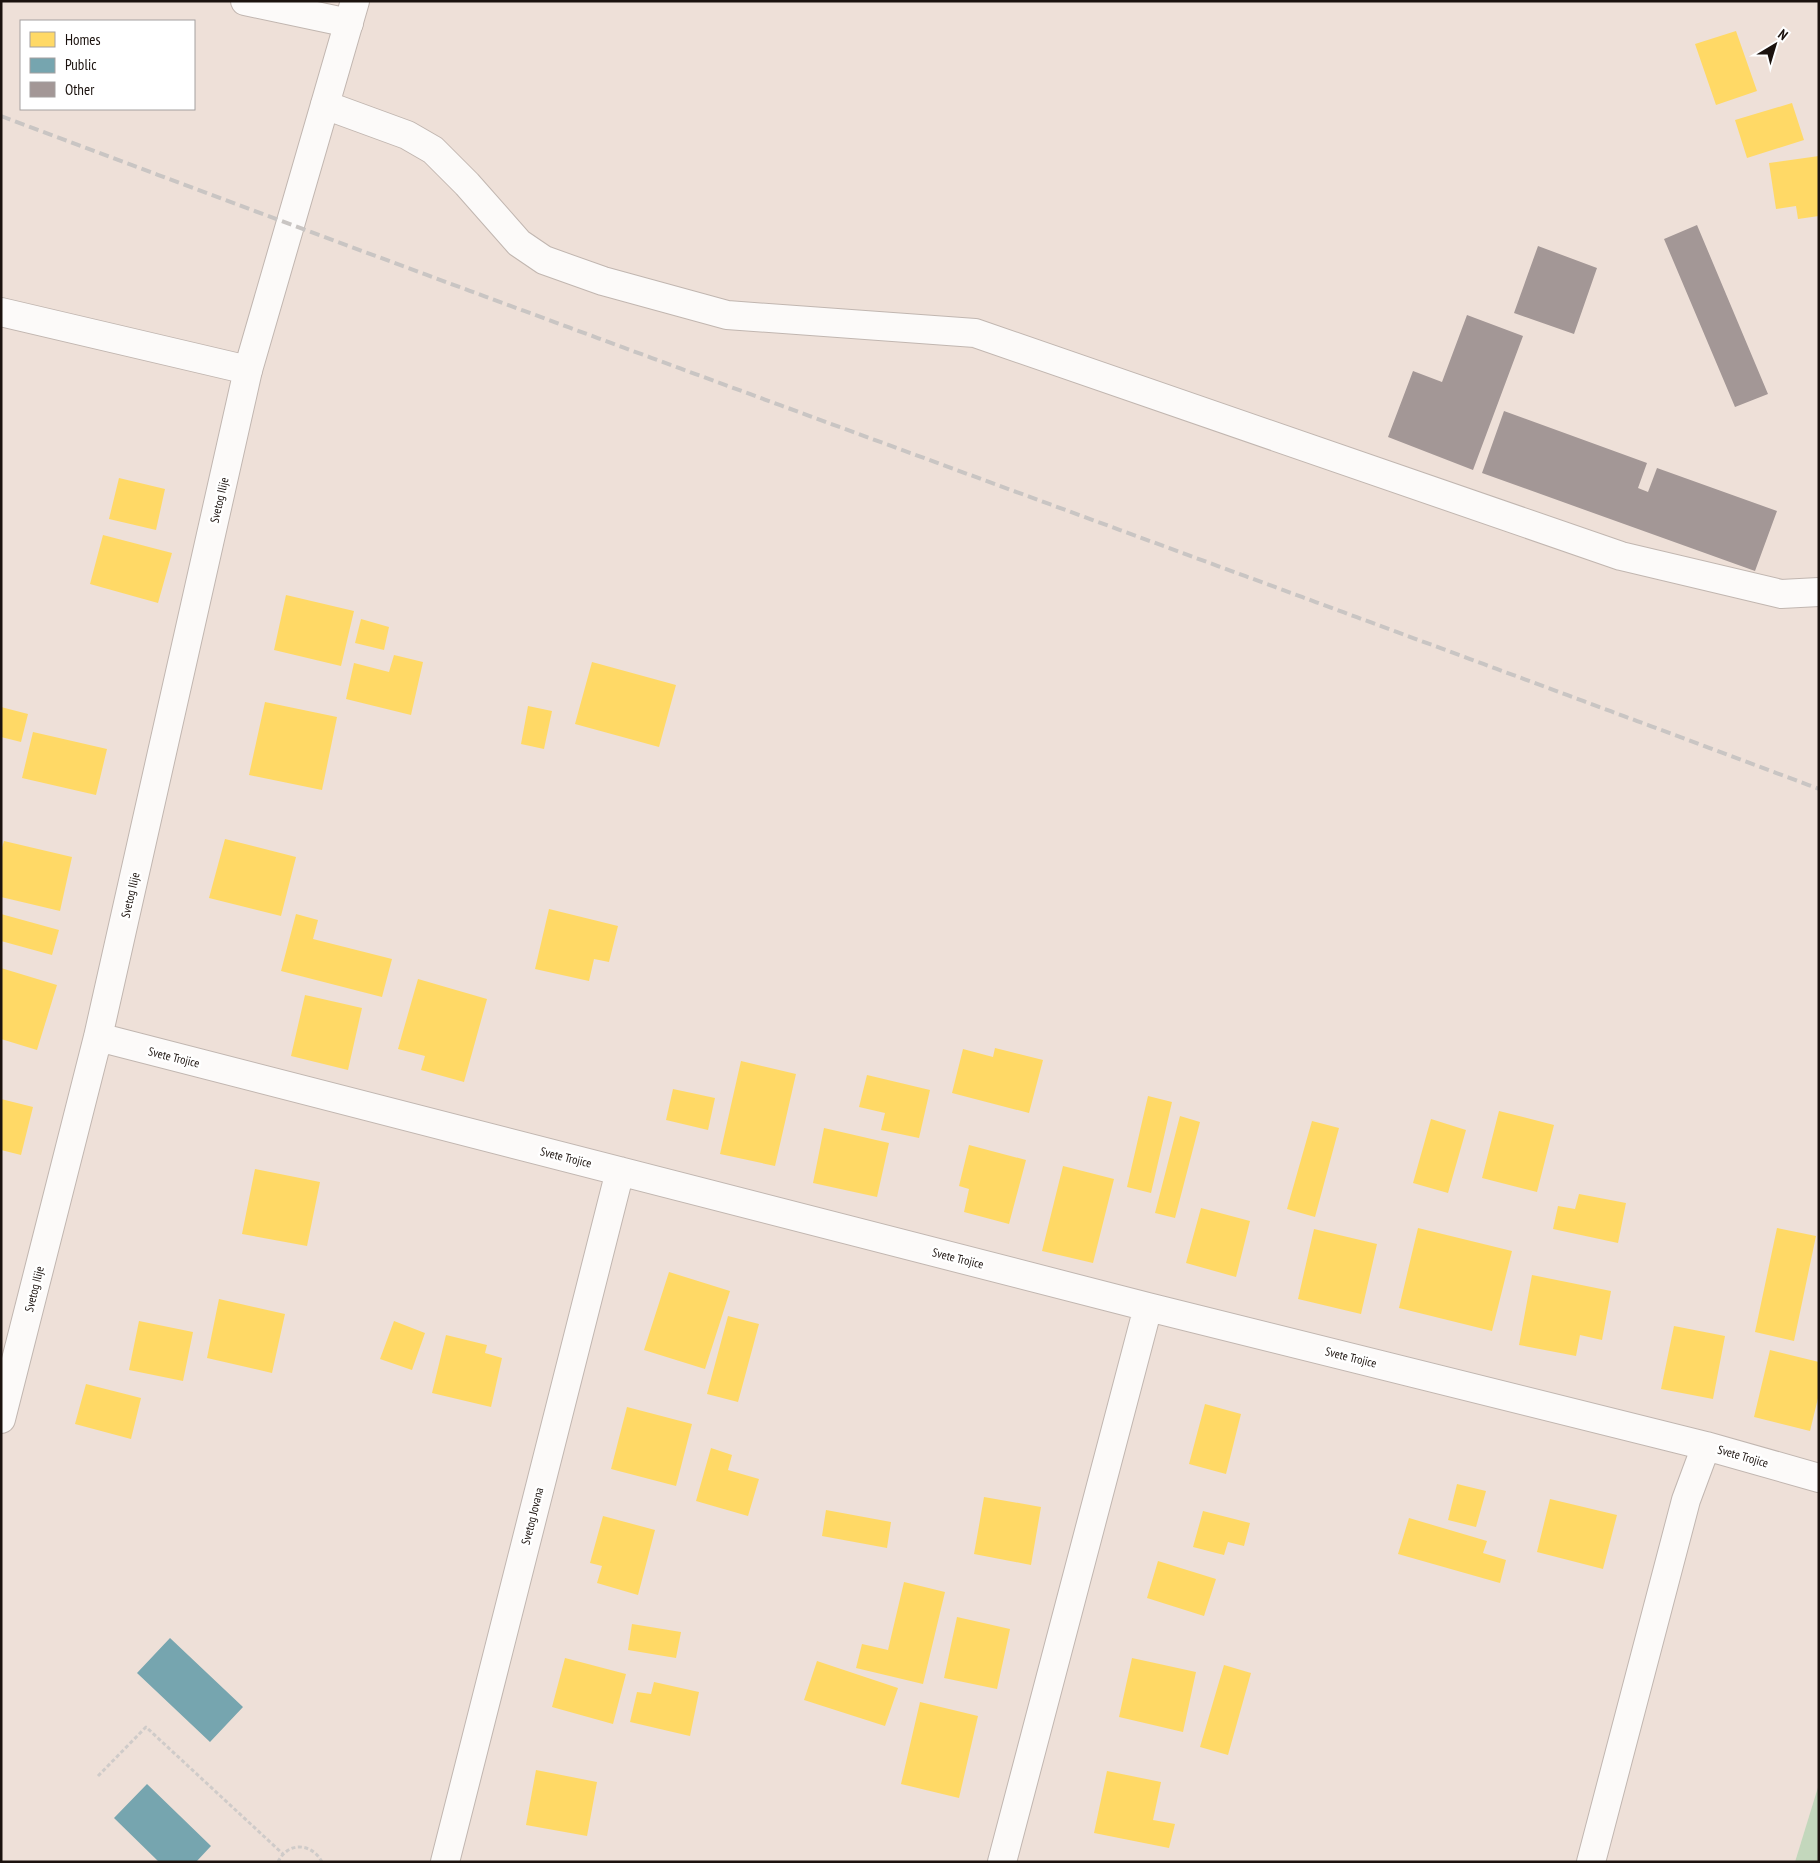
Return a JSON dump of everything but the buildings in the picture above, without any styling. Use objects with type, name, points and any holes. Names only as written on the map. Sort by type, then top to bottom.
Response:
[{"type":"street","points":[[245,1],[352,12]]},
{"type":"street","name":"Svetog Ilije","points":[[1,1418],[98,1037],[248,370],[352,12]]},
{"type":"street","points":[[325,105],[407,135],[433,150],[467,184],[519,243],[544,260],[603,281],[727,315],[975,333],[1620,556],[1781,594],[1819,592]]},
{"type":"street","points":[[1,312],[248,370]]},
{"type":"street","name":"Svete Trojice","points":[[98,1037],[1148,1307],[1706,1446],[1819,1478]]},
{"type":"street","name":"Svetog Jovana","points":[[445,1862],[620,1171]]},
{"type":"street","points":[[1002,1862],[1148,1307]]},
{"type":"street","points":[[1592,1862],[1686,1500],[1706,1446]]},
{"type":"path","points":[[98,1776],[146,1727],[283,1854]]},
{"type":"path","points":[[278,1862],[289,1849],[305,1847],[318,1855],[322,1862]]},
{"type":"green space","points":[[1819,1784],[1819,1862],[1795,1862]]},
{"type":"railway","points":[[1,116],[1819,789]]}]
